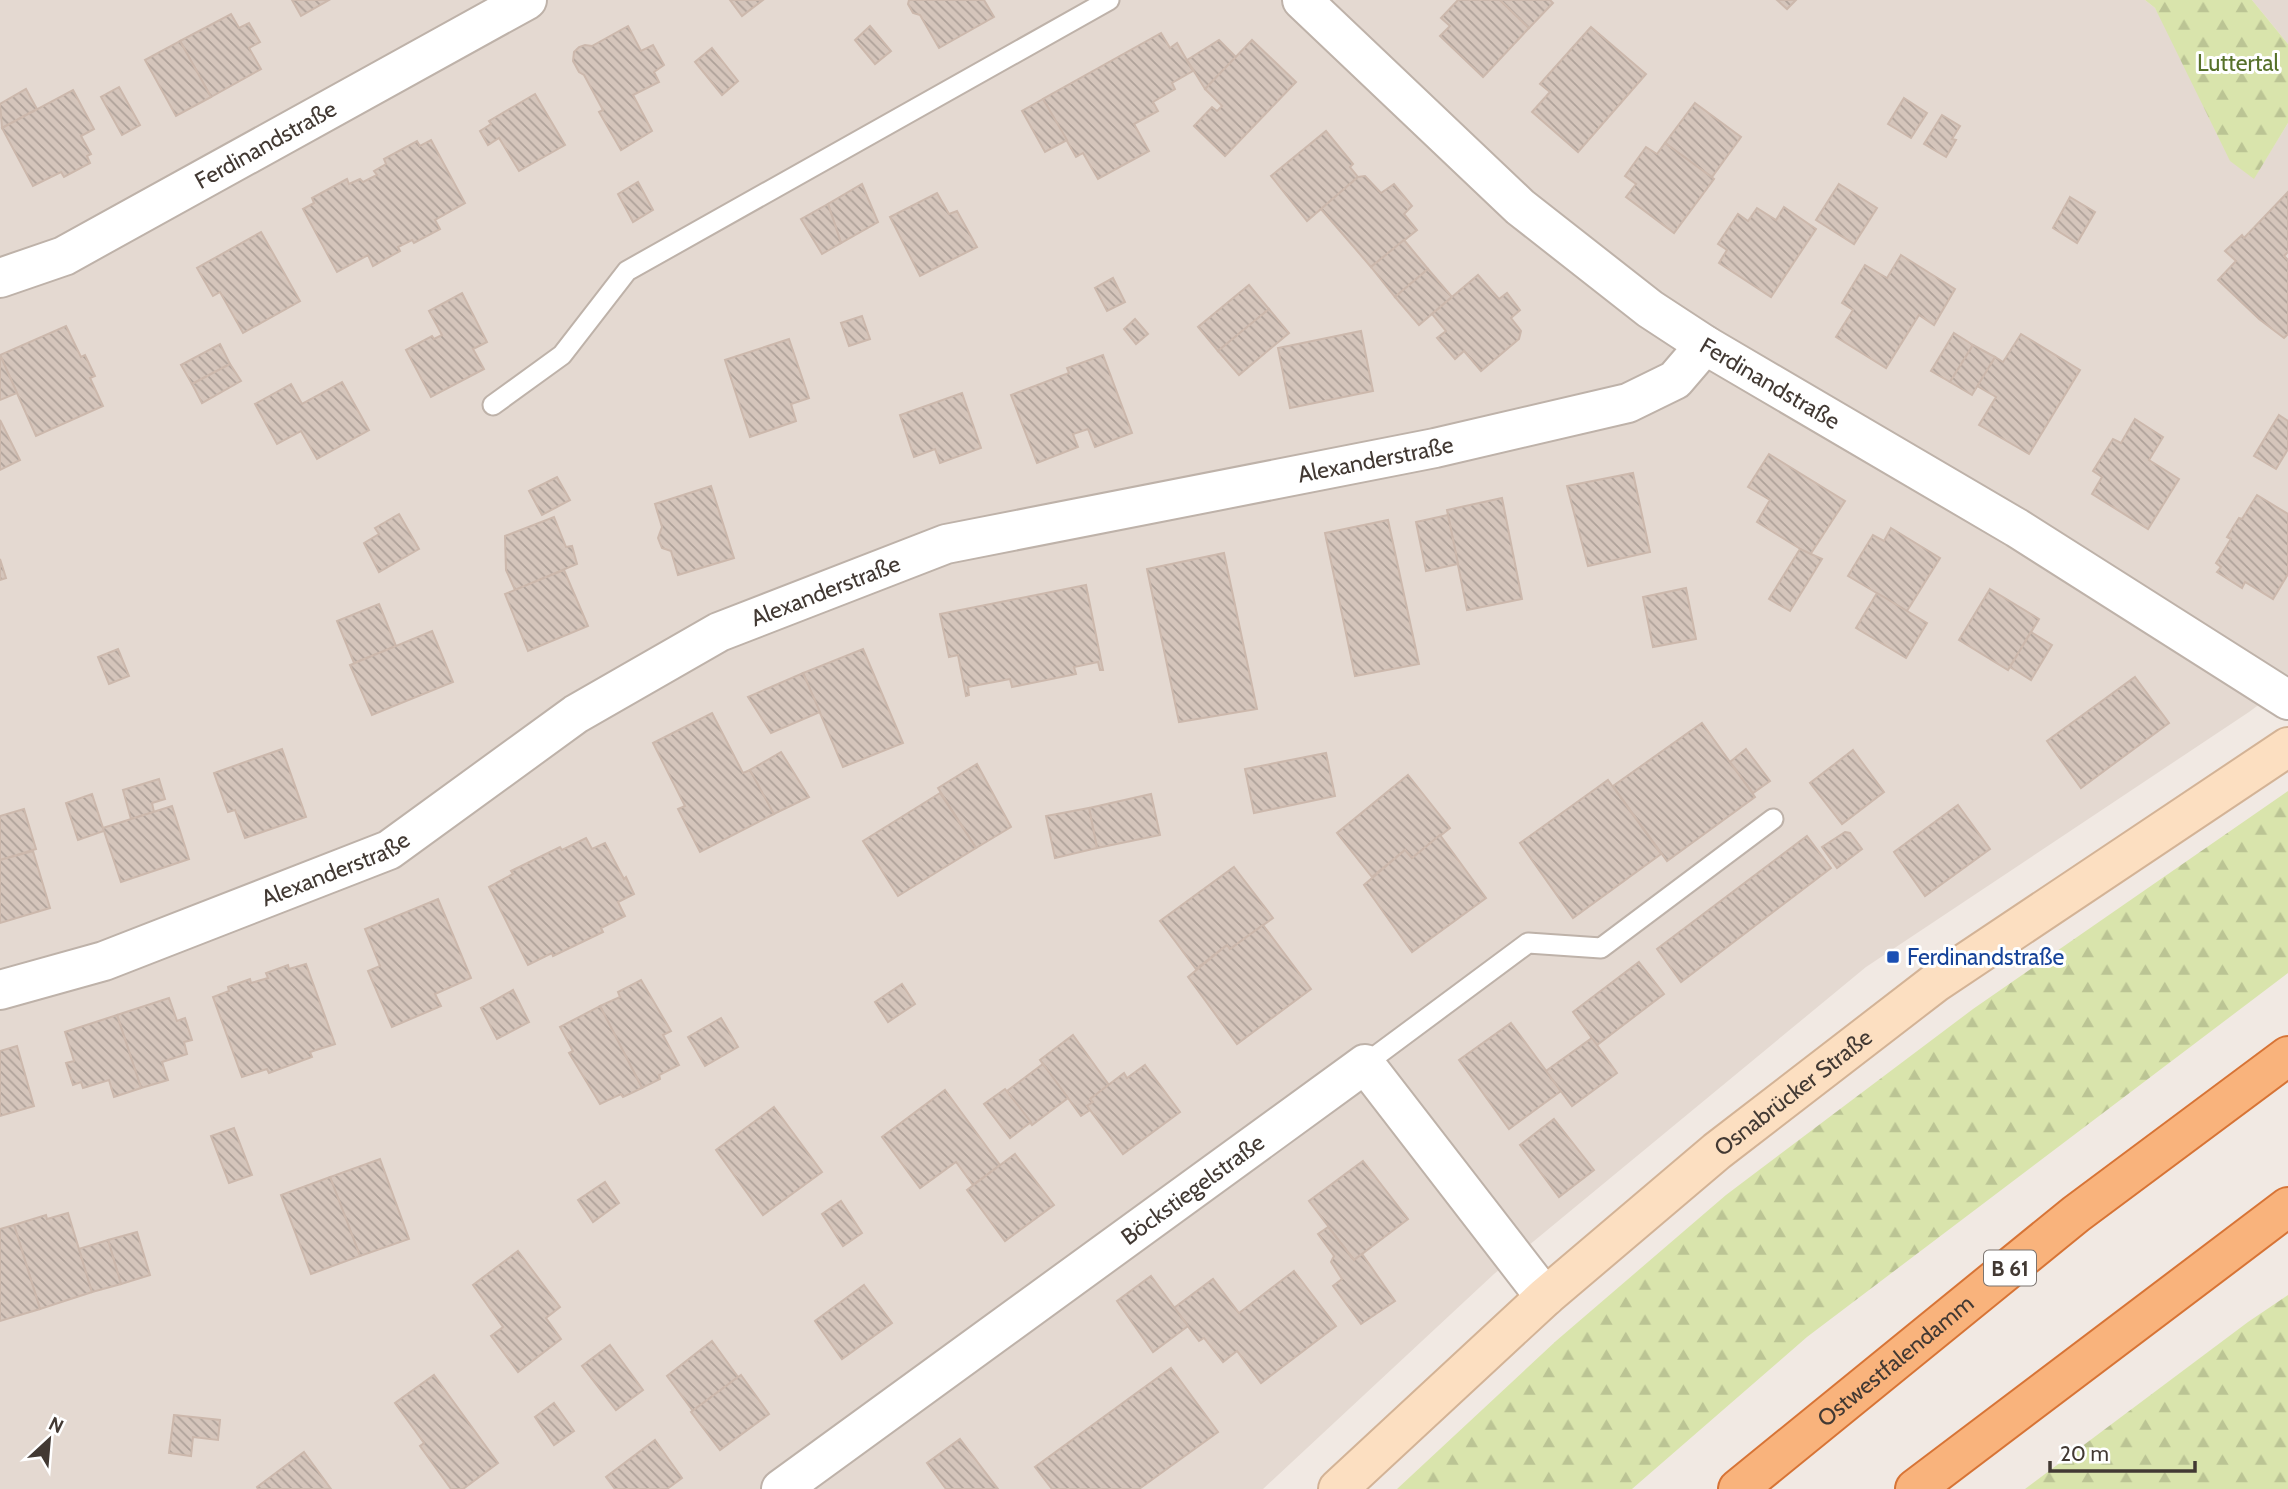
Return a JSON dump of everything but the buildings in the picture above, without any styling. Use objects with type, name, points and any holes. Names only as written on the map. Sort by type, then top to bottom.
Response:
[{"type":"highway","name":"Ostwestfalendamm","points":[[1738,1489],[2076,1214],[2288,1056]]},
{"type":"highway","points":[[1915,1489],[2288,1207]]},
{"type":"main road","name":"Osnabrücker Straße","points":[[1338,1489],[1545,1297],[1717,1151],[1935,983],[2288,747]]},
{"type":"street","name":"Ferdinandstraße","points":[[4,269],[64,256],[527,0]]},
{"type":"street","name":"Ferdinandstraße","points":[[1302,0],[1520,207],[1650,309],[1705,345],[2017,528],[2288,700]]},
{"type":"street","name":"Alexanderstraße","points":[[0,990],[104,961],[389,850],[576,715],[719,632],[946,544],[1421,451],[1628,403],[1675,380],[1705,345]]},
{"type":"street","points":[[1365,1064],[1545,1297]]},
{"type":"street","name":"Böckstiegelstraße","points":[[781,1489],[1365,1064]]},
{"type":"lane","points":[[493,405],[562,355],[627,271],[1109,0]]},
{"type":"lane","points":[[1365,1064],[1528,943],[1601,948],[1773,819]]},
{"type":"shaded area","points":[[0,0],[2145,0],[2155,8],[2254,178],[2288,123],[2288,683],[2249,712],[1866,967],[1494,1274],[1263,1489],[0,1489]]},
{"type":"shaded area","points":[[2252,0],[2288,0],[2288,44]]},
{"type":"green space","name":"Luttertal","points":[[2145,0],[2252,0],[2288,44],[2288,123],[2254,179],[2230,161],[2155,8]]},
{"type":"green space","points":[[2288,791],[2288,973],[1807,1337],[1632,1489],[1397,1489],[1556,1341],[1726,1195],[1973,1009]]},
{"type":"green space","points":[[2288,1295],[2288,1489],[2025,1489],[2248,1322]]},
{"type":"place","name":"Ferdinandstraße","points":[[1893,957]]}]
